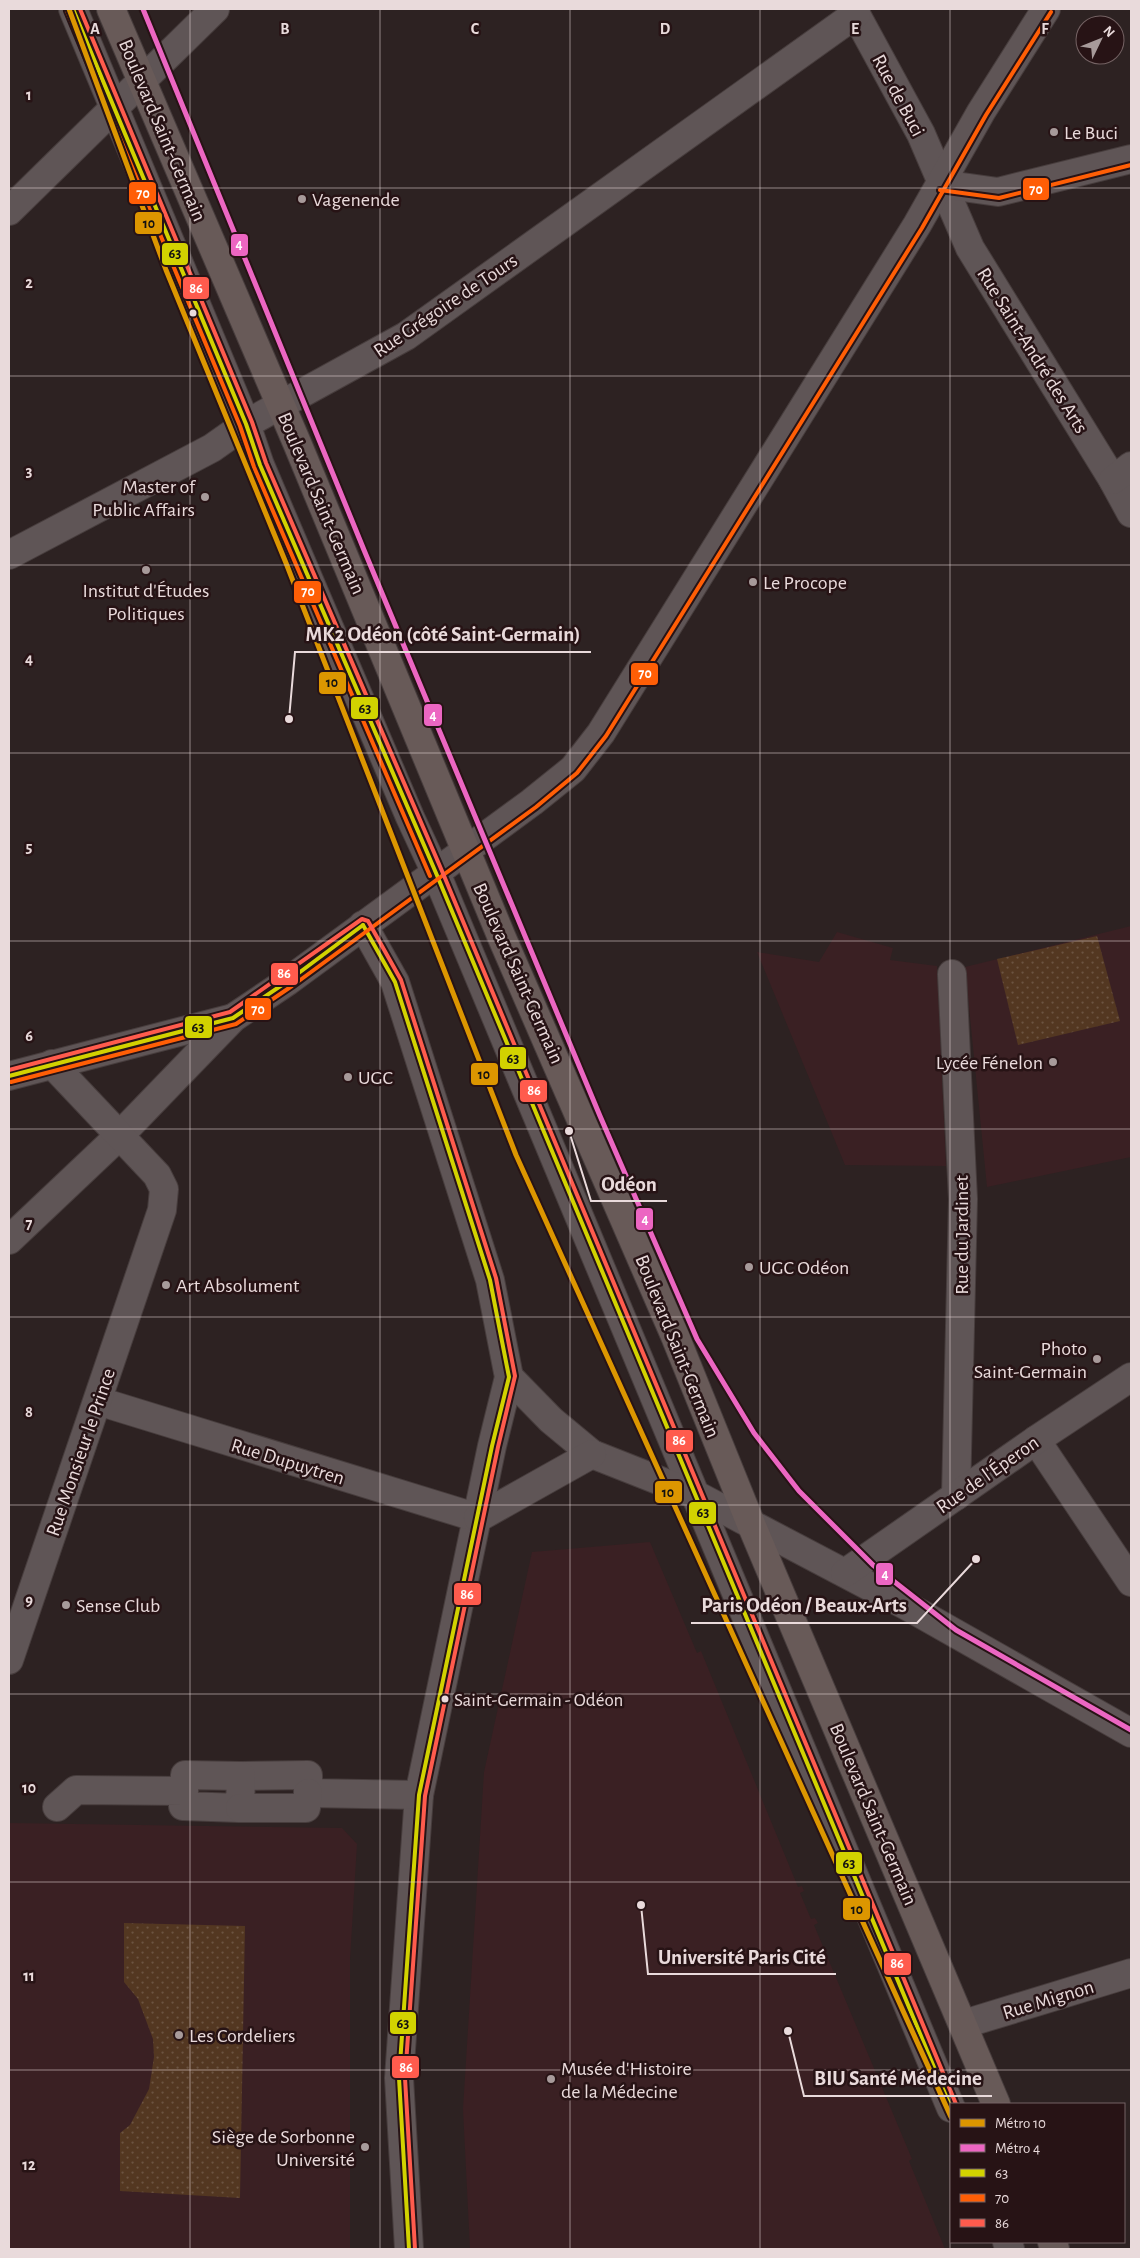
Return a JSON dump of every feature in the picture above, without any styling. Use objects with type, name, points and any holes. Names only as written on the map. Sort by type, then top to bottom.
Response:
[{"type":"main road","name":"Boulevard Saint-Germain","points":[[111,9],[281,405],[466,852],[671,1327],[751,1524],[964,2024],[996,2103]]},
{"type":"street","name":"Boulevard Saint-Germain","points":[[73,9],[246,424],[260,465],[410,817],[436,873],[950,2106]]},
{"type":"street","points":[[9,211],[215,9]]},
{"type":"street","points":[[9,1240],[120,1135],[233,1018],[288,981],[362,925],[466,852],[573,769],[601,733],[941,184],[981,112],[1046,9]]},
{"type":"street","name":"Rue de Buci","points":[[854,11],[921,134],[941,184]]},
{"type":"street","name":"Rue Grégoire de Tours","points":[[9,555],[212,448],[246,424],[406,336],[854,11]]},
{"type":"street","points":[[941,184],[998,192],[1131,159]]},
{"type":"street","name":"Rue Saint-André des Arts","points":[[941,184],[970,248],[1122,473],[1131,513]]},
{"type":"street","points":[[362,925],[398,991],[490,1280],[509,1377],[419,1794],[399,2078],[409,2249]]},
{"type":"street","name":"Rue du Jardinet","points":[[952,974],[963,1200],[956,1496]]},
{"type":"street","points":[[9,1076],[233,1018]]},
{"type":"street","points":[[52,1064],[120,1135]]},
{"type":"street","name":"Rue Monsieur le Prince","points":[[9,1660],[162,1210],[164,1189],[157,1175],[120,1135]]},
{"type":"street","points":[[509,1377],[551,1420],[592,1454],[696,1496],[751,1524],[1131,1733]]},
{"type":"street","name":"Rue de l'Éperon","points":[[845,1574],[1036,1440],[1131,1377]]},
{"type":"street","name":"Rue Dupuytren","points":[[98,1401],[478,1518]]},
{"type":"street","points":[[1036,1440],[1131,1582]]},
{"type":"street","points":[[478,1518],[592,1454]]},
{"type":"street","points":[[185,1775],[241,1776],[308,1775],[306,1808],[183,1806],[185,1775]]},
{"type":"street","points":[[240,1808],[241,1776]]},
{"type":"street","points":[[57,1807],[76,1790],[184,1791]]},
{"type":"street","points":[[308,1793],[419,1794]]},
{"type":"street","name":"Rue Mignon","points":[[964,2024],[1131,1973]]},
{"type":"shaded area","name":"Lycée Fénelon","points":[[1131,926],[1131,1157],[987,1187],[965,967]]},
{"type":"shaded area","points":[[837,932],[893,948],[890,960],[937,966],[946,1166],[845,1165],[757,952],[819,962]]},
{"type":"shaded area","points":[[1097,936],[1120,1021],[1018,1045],[997,959]]},
{"type":"shaded area","points":[[650,1542],[697,1653],[701,1651],[798,1887],[802,1886],[804,1891],[800,1893],[811,1919],[815,1918],[818,1923],[814,1925],[912,2159],[909,2161],[945,2249],[470,2249],[463,2109],[484,1772],[532,1552]]},
{"type":"shaded area","name":"Les Cordeliers","points":[[9,1823],[342,1828],[357,1844],[350,1960],[350,2249],[9,2249]]},
{"type":"shaded area","points":[[124,1923],[245,1926],[240,2198],[120,2191],[120,2133],[130,2125],[149,2089],[154,2057],[153,2039],[138,1999],[124,1982]]},
{"type":"metro line","name":"10","points":[[69,9],[166,270],[286,563],[516,1155],[950,2115]]},
{"type":"metro line","name":"4","points":[[143,9],[364,550],[600,1116],[697,1339],[754,1433],[799,1491],[873,1565],[956,1630],[1131,1730]]},
{"type":"transit line","name":"63","points":[[73,9],[246,424],[260,465],[436,873],[950,2106]]},
{"type":"transit line","name":"86","points":[[80,9],[252,422],[266,463],[442,871],[956,2103]]},
{"type":"transit line","name":"70","points":[[67,11],[240,426],[254,467],[430,876]]},
{"type":"transit line","name":"70","points":[[11,1082],[236,1024],[292,986],[536,807],[577,773],[606,736],[922,228],[986,115],[1051,12]]},
{"type":"transit line","name":"70","points":[[940,190],[999,198],[1131,165]]},
{"type":"transit line","name":"86","points":[[9,1070],[230,1012],[362,919],[368,921],[401,980],[496,1278],[515,1376],[498,1447],[425,1796],[405,2078],[415,2249]]},
{"type":"transit line","name":"63","points":[[363,925],[395,982],[490,1280],[509,1377],[492,1446],[419,1795],[399,2078],[409,2249]]},
{"type":"transit line","name":"63","points":[[9,1076],[233,1018],[288,981],[363,925]]},
{"type":"place","name":"Le Buci","points":[[1054,132]]},
{"type":"place","name":"Vagenende","points":[[302,199]]},
{"type":"place","name":"Master of Public Affairs","points":[[205,497]]},
{"type":"place","name":"Institut d'Études Politiques","points":[[146,570]]},
{"type":"place","name":"Le Procope","points":[[753,582]]},
{"type":"place","name":"MK2 Odéon (côté Saint-Germain)","points":[[289,719]]},
{"type":"place","name":"Lycée Fénelon","points":[[1053,1062]]},
{"type":"place","name":"UGC","points":[[348,1077]]},
{"type":"place","name":"Odéon","points":[[569,1131]]},
{"type":"place","name":"UGC Odéon","points":[[749,1267]]},
{"type":"place","name":"Art Absolument","points":[[166,1285]]},
{"type":"place","name":"Photo Saint-Germain","points":[[1097,1359]]},
{"type":"place","name":"Paris Odéon / Beaux-Arts","points":[[976,1559]]},
{"type":"place","name":"Sense Club","points":[[66,1605]]},
{"type":"place","name":"Saint-Germain - Odéon","points":[[445,1699]]},
{"type":"place","name":"Université Paris Cité","points":[[641,1905]]},
{"type":"place","name":"BIU Santé Médecine","points":[[788,2031]]},
{"type":"place","name":"Les Cordeliers","points":[[179,2035]]},
{"type":"place","name":"Musée d'Histoire de la Médecine","points":[[551,2079]]},
{"type":"place","name":"Siège de Sorbonne Université","points":[[365,2147]]}]
